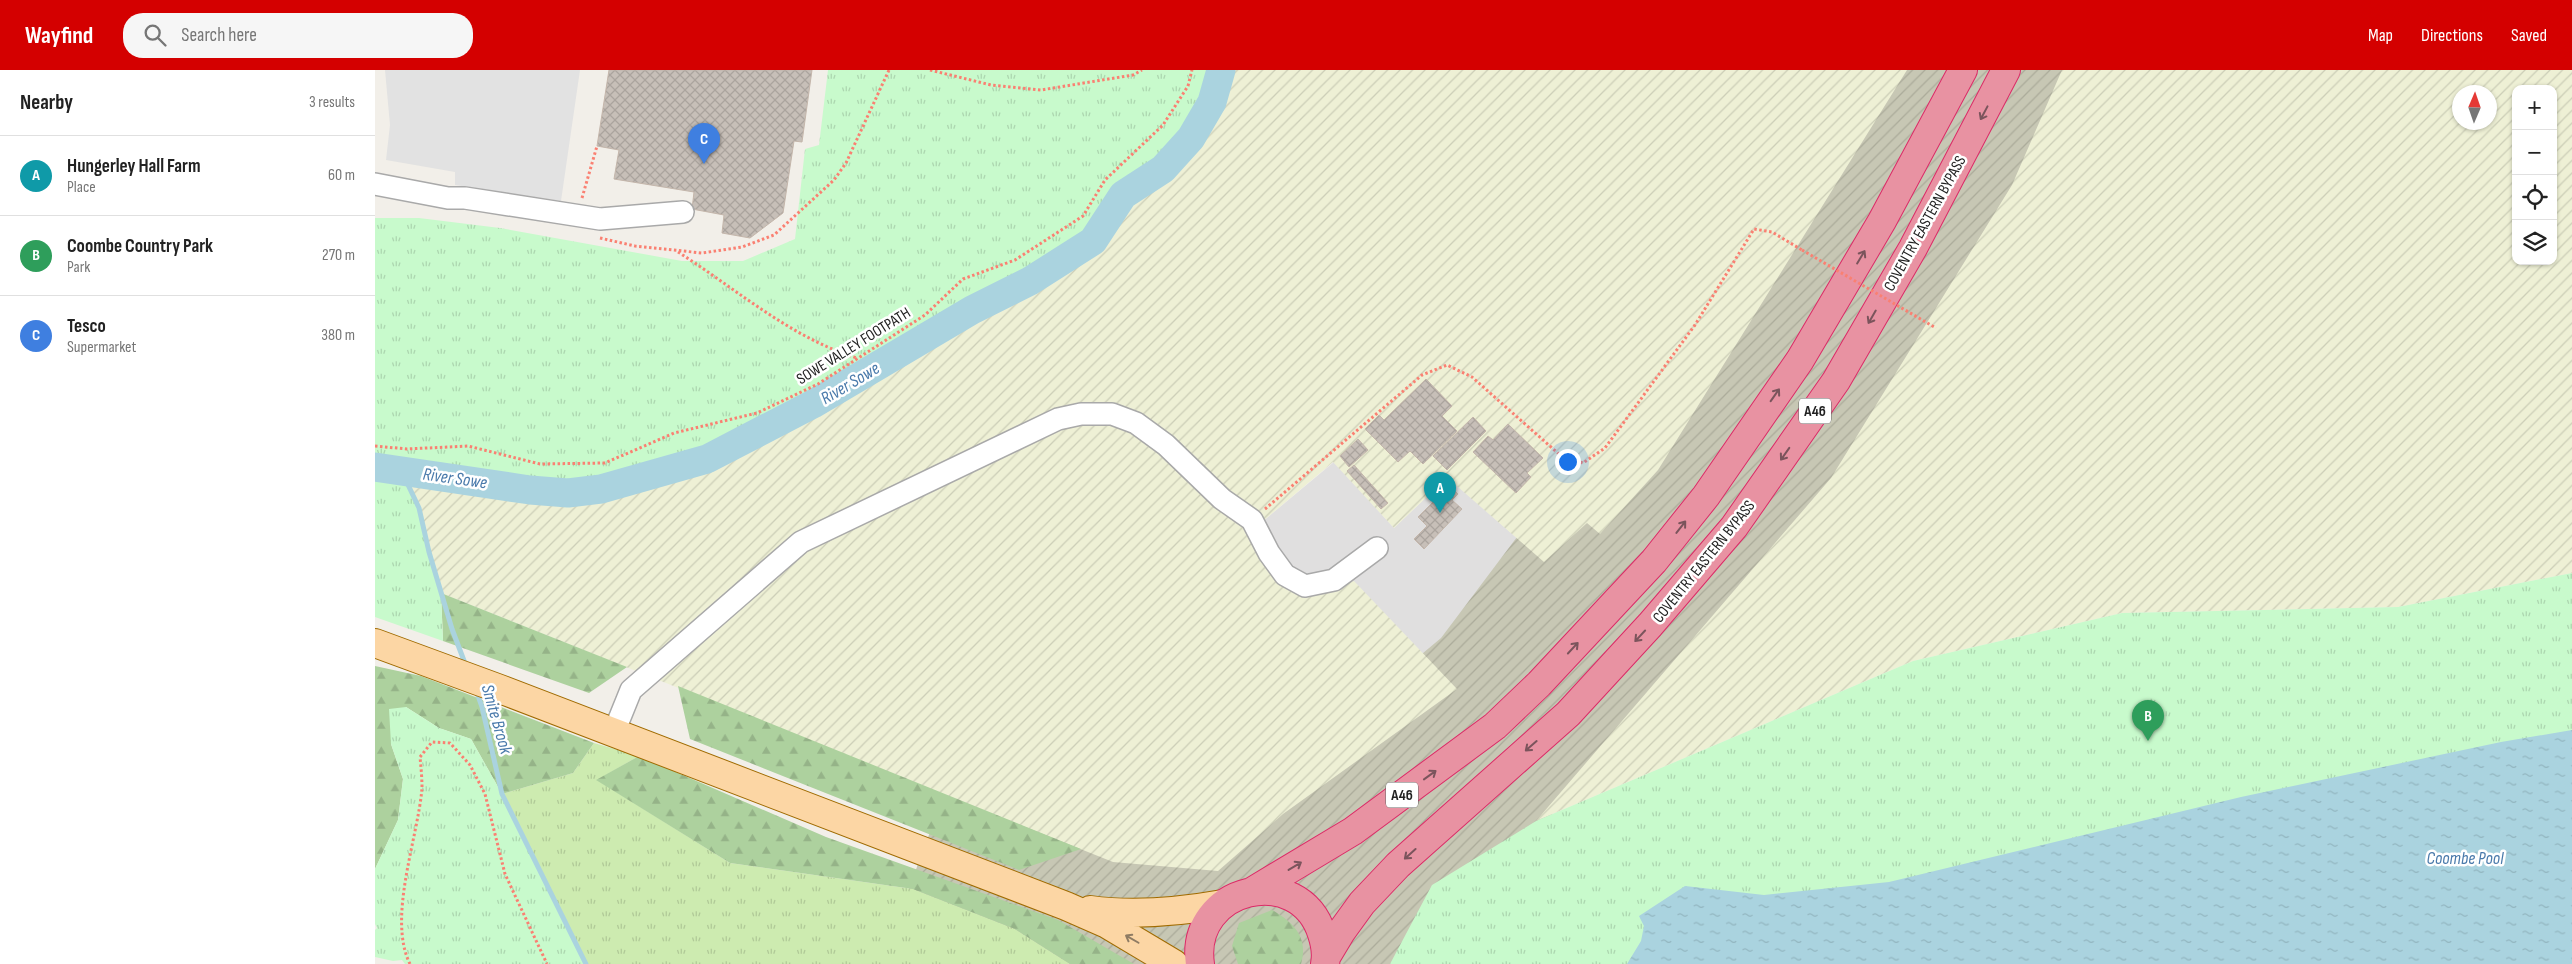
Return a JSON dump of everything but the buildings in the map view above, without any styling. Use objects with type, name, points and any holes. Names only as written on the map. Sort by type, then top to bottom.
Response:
[{"type":"highway","name":"A46","points":[[1253,891],[1353,831],[1495,726],[1539,684],[1654,562],[1706,496],[1800,360],[1882,221],[1963,70]]},
{"type":"highway","name":"COVENTRY EASTERN BYPASS","points":[[1325,961],[1362,903],[1392,871],[1568,714],[1650,625],[1735,527],[1835,381],[1913,248],[2006,70]]},
{"type":"highway","points":[[1200,964],[1199,950],[1202,934],[1210,917],[1223,904],[1238,895],[1253,891],[1283,894],[1308,910],[1321,930],[1325,961]]},
{"type":"main road","points":[[375,643],[614,732],[1066,906],[1107,924],[1174,964]]},
{"type":"main road","points":[[1066,906],[1121,914],[1154,914],[1223,904]]},
{"type":"lane","points":[[375,184],[448,198],[465,198],[600,218],[683,212]]},
{"type":"lane","points":[[614,732],[631,690],[801,542],[1058,419],[1081,414],[1112,414],[1136,423],[1166,445],[1222,499],[1252,520],[1269,553],[1285,575],[1305,586],[1334,580],[1377,548]]},
{"type":"path","points":[[930,70],[991,85],[1041,90],[1133,75],[1142,70]]},
{"type":"path","name":"SOWE VALLEY FOOTPATH","points":[[375,446],[407,449],[468,446],[540,464],[605,463],[674,433],[757,413],[818,384],[925,315],[963,279],[1015,260],[1083,216],[1105,180],[1163,125],[1188,86],[1192,70]]},
{"type":"path","points":[[580,215],[583,190],[597,146]]},
{"type":"path","points":[[1252,520],[1422,375],[1447,364],[1472,377],[1559,455],[1583,463],[1605,448],[1611,440],[1695,325],[1754,229],[1772,232],[1936,328]]},
{"type":"path","points":[[677,252],[807,336],[857,358]]},
{"type":"path","points":[[410,964],[404,953],[402,933],[404,894],[422,787],[420,757],[432,742],[450,742],[470,764],[485,794],[505,874],[547,964]]},
{"type":"shaded area","points":[[385,70],[580,70],[561,201],[455,185],[455,172],[386,160],[390,125]]},
{"type":"shaded area","points":[[1231,70],[1907,70],[1658,470],[1600,534],[1587,523],[1544,562],[1450,480],[1435,489],[1394,528],[1333,462],[1250,532],[1280,577],[1324,589],[1354,581],[1457,689],[1283,814],[1218,871],[1113,862],[441,593],[402,472],[530,490],[568,493],[805,420],[976,321],[1120,224],[1128,202],[1156,186],[1225,97]]},
{"type":"shaded area","points":[[1682,70],[2089,70],[1874,432],[1426,964],[1070,964],[908,891],[939,808],[1022,822],[1293,762],[1441,638],[1550,493]]},
{"type":"shaded area","points":[[2062,70],[2572,70],[2572,573],[2398,607],[2122,613],[1913,661],[1536,821],[1831,478],[2012,185]]},
{"type":"shaded area","points":[[1334,462],[1394,528],[1435,489],[1450,479],[1543,561],[1457,689],[1324,589],[1300,590],[1250,532]]},
{"type":"green space","points":[[828,70],[1231,70],[1225,97],[1193,154],[1156,186],[1128,202],[1120,224],[1090,250],[1044,281],[895,369],[705,472],[568,493],[530,490],[402,472],[419,508],[441,593],[443,641],[375,617],[375,218],[419,218],[500,228],[682,261],[743,261],[795,239],[805,149],[819,145]]},
{"type":"green space","points":[[2572,573],[2572,964],[1390,964],[1432,885],[1536,821],[1913,661],[2122,613],[2398,607]]},
{"type":"green space","points":[[441,593],[627,667],[589,693],[443,641]]},
{"type":"green space","points":[[375,666],[421,676],[594,743],[573,773],[502,794],[471,739],[439,728],[406,707],[391,744],[403,779],[398,820],[375,869]]},
{"type":"green space","points":[[678,686],[1081,849],[1019,870],[690,739]]},
{"type":"green space","points":[[406,707],[439,728],[471,739],[502,794],[586,964],[405,964],[402,960],[393,961],[375,957],[375,930],[377,928],[375,924],[375,869],[398,820],[403,779],[391,744],[389,709]]},
{"type":"green space","points":[[594,743],[639,756],[597,780],[730,863],[913,889],[1015,929],[1070,964],[586,964],[502,794],[573,773]]},
{"type":"green space","points":[[639,756],[826,837],[1058,920],[1134,964],[1070,964],[1015,929],[913,889],[730,863],[596,780]]},
{"type":"green space","points":[[1272,910],[1293,925],[1301,938],[1303,954],[1301,964],[1238,964],[1232,946],[1239,923]]},
{"type":"water","name":"Coombe Pool","points":[[2572,730],[2572,964],[1627,964],[1641,941],[1644,926],[1639,916],[1685,886],[1764,895],[1889,882],[2241,797],[2501,742]]},
{"type":"waterway","name":"River Sowe","points":[[375,467],[530,490],[568,493],[601,489],[707,459],[813,404],[972,310],[1030,281],[1093,241],[1123,195],[1163,169],[1191,138],[1212,102],[1221,70]]},
{"type":"waterway","name":"Smite Brook","points":[[402,472],[419,508],[429,552],[452,629],[466,666]]},
{"type":"waterway","name":"Smite Brook","points":[[476,690],[482,707],[502,794],[586,964]]},
{"type":"place","name":"Tesco","points":[[704,164]]},
{"type":"place","name":"Hungerley Hall Farm","points":[[1440,513]]},
{"type":"place","name":"Coombe Country Park","points":[[2148,741]]}]
